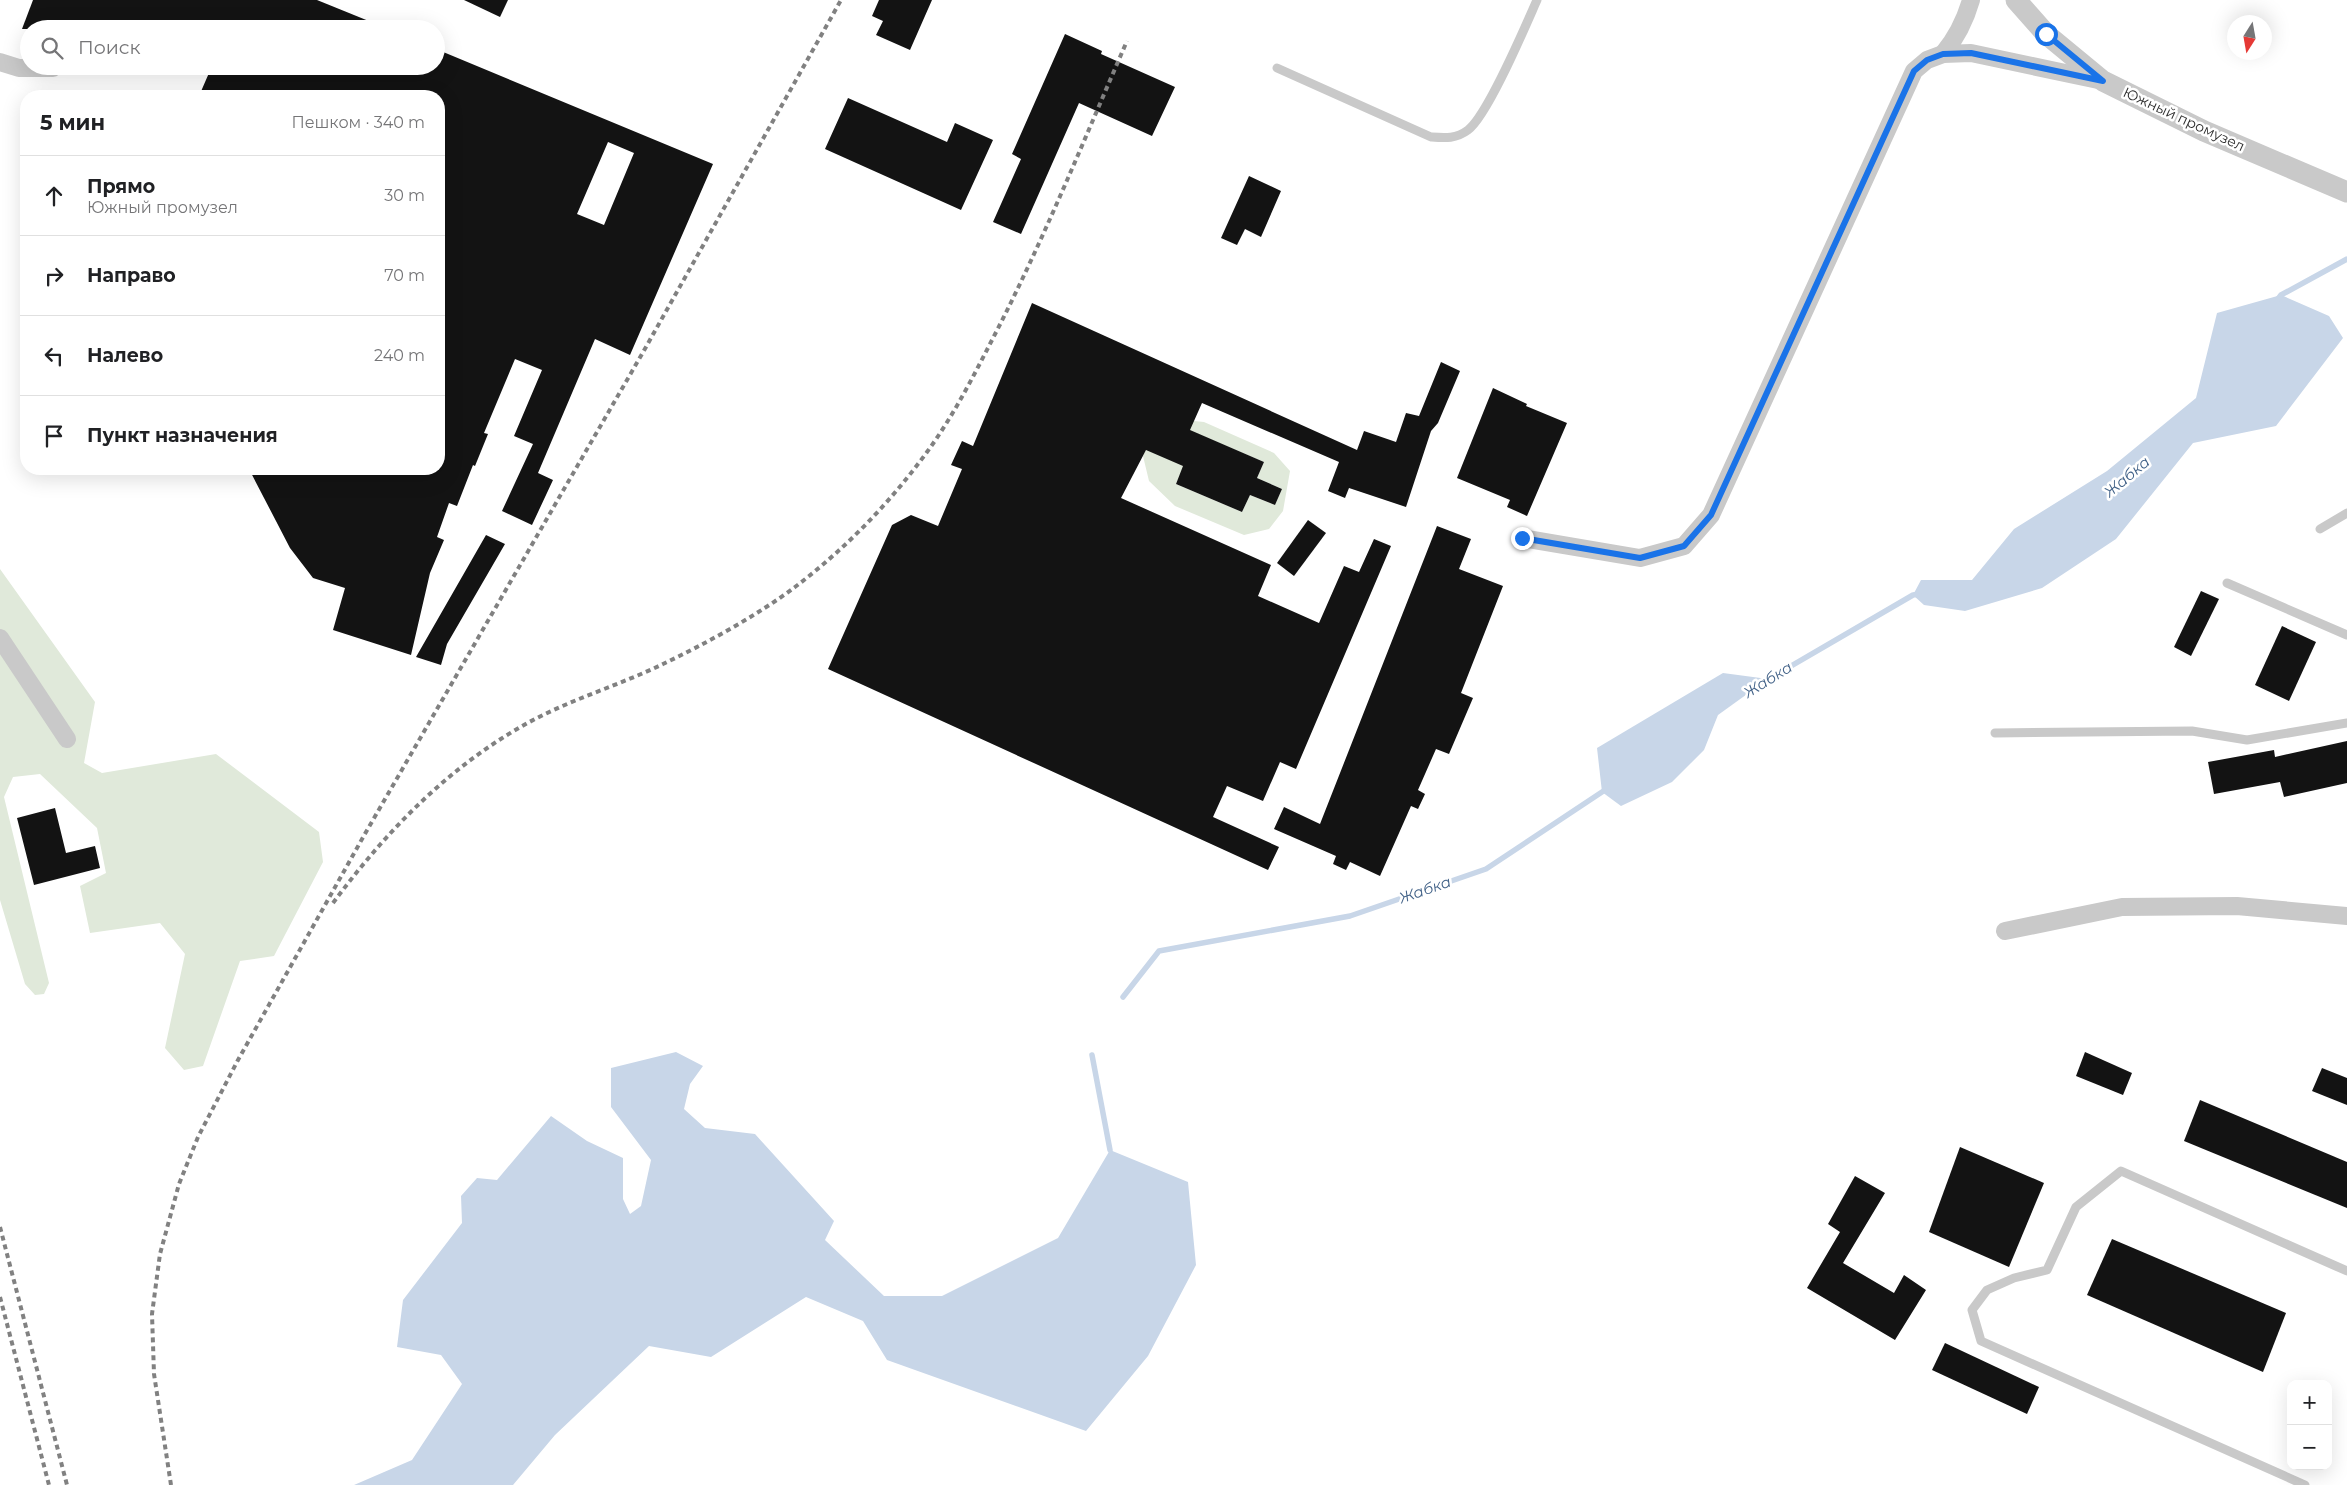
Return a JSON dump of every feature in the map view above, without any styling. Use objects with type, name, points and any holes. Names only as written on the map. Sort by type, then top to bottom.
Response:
[{"type":"street","points":[[1943,54],[1965,22],[1971,0]]},
{"type":"street","name":"Южный промузел","points":[[2016,0],[2046,34],[2103,81],[2204,131],[2347,192]]},
{"type":"street","points":[[1522,538],[1640,558],[1684,546],[1711,515],[1914,71],[1927,60],[1943,54],[1971,53],[2103,81]]},
{"type":"street","points":[[0,62],[20,68]]},
{"type":"street","points":[[0,638],[67,739]]},
{"type":"street","points":[[2005,931],[2122,906],[2237,906],[2347,916]]},
{"type":"lane","points":[[1277,68],[1431,137],[1451,139],[1469,130],[1485,109],[1537,0]]},
{"type":"lane","points":[[2320,529],[2347,513]]},
{"type":"lane","points":[[2227,583],[2347,635]]},
{"type":"lane","points":[[1995,734],[2192,731],[2247,740],[2347,723]]},
{"type":"lane","points":[[2306,1485],[1981,1341],[1972,1310],[1987,1290],[2014,1278],[2047,1270],[2076,1207],[2121,1171],[2347,1271]]},
{"type":"green space","points":[[1194,421],[1204,422],[1274,453],[1290,471],[1283,511],[1269,529],[1244,535],[1175,506],[1149,481],[1143,456],[1157,426]],"holes":[[[1198,434],[1264,462],[1257,478],[1282,489],[1275,505],[1250,495],[1242,512],[1176,484]]]},
{"type":"green space","points":[[0,569],[95,702],[84,763],[102,773],[216,754],[319,832],[323,862],[274,956],[240,961],[203,1066],[184,1070],[165,1048],[185,954],[160,923],[90,933],[80,886],[106,873],[97,828],[40,774],[13,777],[4,797],[49,983],[44,994],[35,995],[25,984],[0,900]]},
{"type":"water","points":[[2281,295],[2329,316],[2343,338],[2276,426],[2193,443],[2116,539],[2042,588],[1965,611],[1924,605],[1913,595],[1921,580],[1972,580],[2014,529],[2107,471],[2196,398],[2217,313]]},
{"type":"water","points":[[1723,673],[1768,679],[1718,715],[1704,750],[1672,782],[1621,806],[1602,792],[1597,748]]},
{"type":"water","points":[[676,1052],[703,1066],[690,1084],[684,1109],[705,1128],[755,1134],[834,1221],[825,1240],[884,1296],[942,1296],[1058,1238],[1110,1150],[1188,1182],[1196,1265],[1148,1356],[1086,1431],[887,1360],[863,1321],[806,1297],[711,1357],[649,1346],[555,1435],[513,1485],[354,1485],[412,1460],[462,1384],[441,1355],[397,1347],[403,1300],[462,1223],[461,1196],[477,1178],[497,1180],[551,1116],[587,1141],[623,1158],[623,1199],[630,1214],[641,1206],[651,1160],[611,1107],[611,1068]]},
{"type":"building","points":[[33,0],[317,0],[366,20],[25,20]]},
{"type":"building","points":[[464,0],[508,0],[500,17]]},
{"type":"building","points":[[879,0],[932,0],[910,50],[876,35],[883,21],[872,16]]},
{"type":"building","points":[[1065,34],[1102,51],[1101,54],[1175,87],[1152,136],[1079,103],[1021,234],[993,222],[1021,159],[1012,154]]},
{"type":"building","points":[[445,53],[713,164],[630,355],[595,339],[538,473],[553,480],[532,525],[502,511],[533,444],[514,436],[542,370],[515,359],[484,433],[488,434],[475,466],[473,465],[457,506],[449,503],[437,537],[444,540],[430,573],[411,655],[333,630],[345,588],[313,578],[290,548],[252,475],[445,475],[445,90],[202,90],[208,75],[445,75]],"holes":[[[608,142],[634,153],[604,225],[577,214]]]},
{"type":"building","points":[[848,98],[947,142],[955,123],[993,140],[961,210],[825,149]]},
{"type":"building","points":[[1249,176],[1281,191],[1261,237],[1245,229],[1237,245],[1221,238]]},
{"type":"building","points":[[1032,303],[1357,450],[1364,431],[1396,442],[1406,413],[1419,416],[1441,362],[1460,371],[1438,423],[1431,431],[1406,507],[1349,488],[1345,498],[1328,491],[1339,462],[1202,403],[1190,430],[1264,462],[1257,478],[1282,489],[1275,505],[1250,495],[1242,512],[1176,484],[1183,466],[1146,450],[1121,498],[1271,565],[1258,596],[1319,623],[1344,566],[1359,572],[1374,539],[1391,546],[1296,769],[1280,762],[1263,801],[1227,786],[1213,817],[1279,847],[1268,870],[828,669],[892,525],[911,515],[938,526],[962,469],[951,465],[962,441],[973,446]]},
{"type":"building","points":[[1493,388],[1527,404],[1526,406],[1567,423],[1527,516],[1507,507],[1510,500],[1457,478]]},
{"type":"building","points":[[1308,520],[1326,533],[1294,576],[1277,563]]},
{"type":"building","points":[[1437,526],[1471,539],[1459,569],[1503,586],[1461,693],[1473,698],[1449,754],[1436,749],[1418,790],[1425,794],[1418,809],[1411,806],[1380,876],[1350,862],[1346,870],[1333,864],[1336,856],[1274,829],[1284,807],[1320,824]]},
{"type":"building","points":[[486,535],[505,544],[447,644],[441,665],[416,657]]},
{"type":"building","points":[[2201,591],[2219,599],[2191,656],[2174,647]]},
{"type":"building","points":[[2282,626],[2316,642],[2289,701],[2255,685]]},
{"type":"building","points":[[2347,741],[2347,783],[2284,797],[2280,782],[2214,794],[2208,762],[2274,750],[2275,757]]},
{"type":"building","points":[[55,808],[66,853],[95,846],[100,868],[34,885],[17,818]]},
{"type":"building","points":[[2085,1052],[2132,1073],[2123,1095],[2076,1076]]},
{"type":"building","points":[[2322,1068],[2347,1078],[2347,1105],[2312,1091]]},
{"type":"building","points":[[2200,1100],[2347,1162],[2347,1208],[2184,1141]]},
{"type":"building","points":[[1960,1147],[2044,1183],[2009,1267],[1929,1232]]},
{"type":"building","points":[[1855,1176],[1885,1193],[1843,1263],[1894,1293],[1904,1275],[1926,1290],[1895,1340],[1807,1288],[1840,1232],[1828,1224]]},
{"type":"building","points":[[2112,1239],[2286,1313],[2263,1372],[2087,1295]]},
{"type":"building","points":[[1945,1343],[2039,1387],[2027,1414],[1932,1370]]},
{"type":"waterway","name":"Жабка","points":[[2278,299],[2281,295],[2347,259]]},
{"type":"waterway","name":"Жабка","points":[[1762,683],[1913,595],[1919,594]]},
{"type":"waterway","name":"Жабка","points":[[1123,997],[1159,951],[1350,916],[1486,869],[1608,788]]},
{"type":"waterway","points":[[1092,1055],[1110,1150]]},
{"type":"railway","points":[[171,1485],[154,1374],[152,1314],[160,1254],[179,1184],[198,1137],[238,1060],[366,832],[642,354],[841,0]]},
{"type":"railway","points":[[333,903],[374,852],[419,804],[443,782],[496,742],[541,716],[663,664],[748,618],[795,587],[849,541],[882,508],[936,439],[976,370],[1010,305],[1045,230],[1127,41]]},
{"type":"railway","points":[[0,1227],[67,1485]]},
{"type":"railway","points":[[0,1297],[49,1485]]},
{"type":"route","points":[[1522,538],[1640,558],[1684,546],[1711,515],[1914,71],[1927,60],[1943,54],[1971,53],[2103,81],[2046,34]]}]
